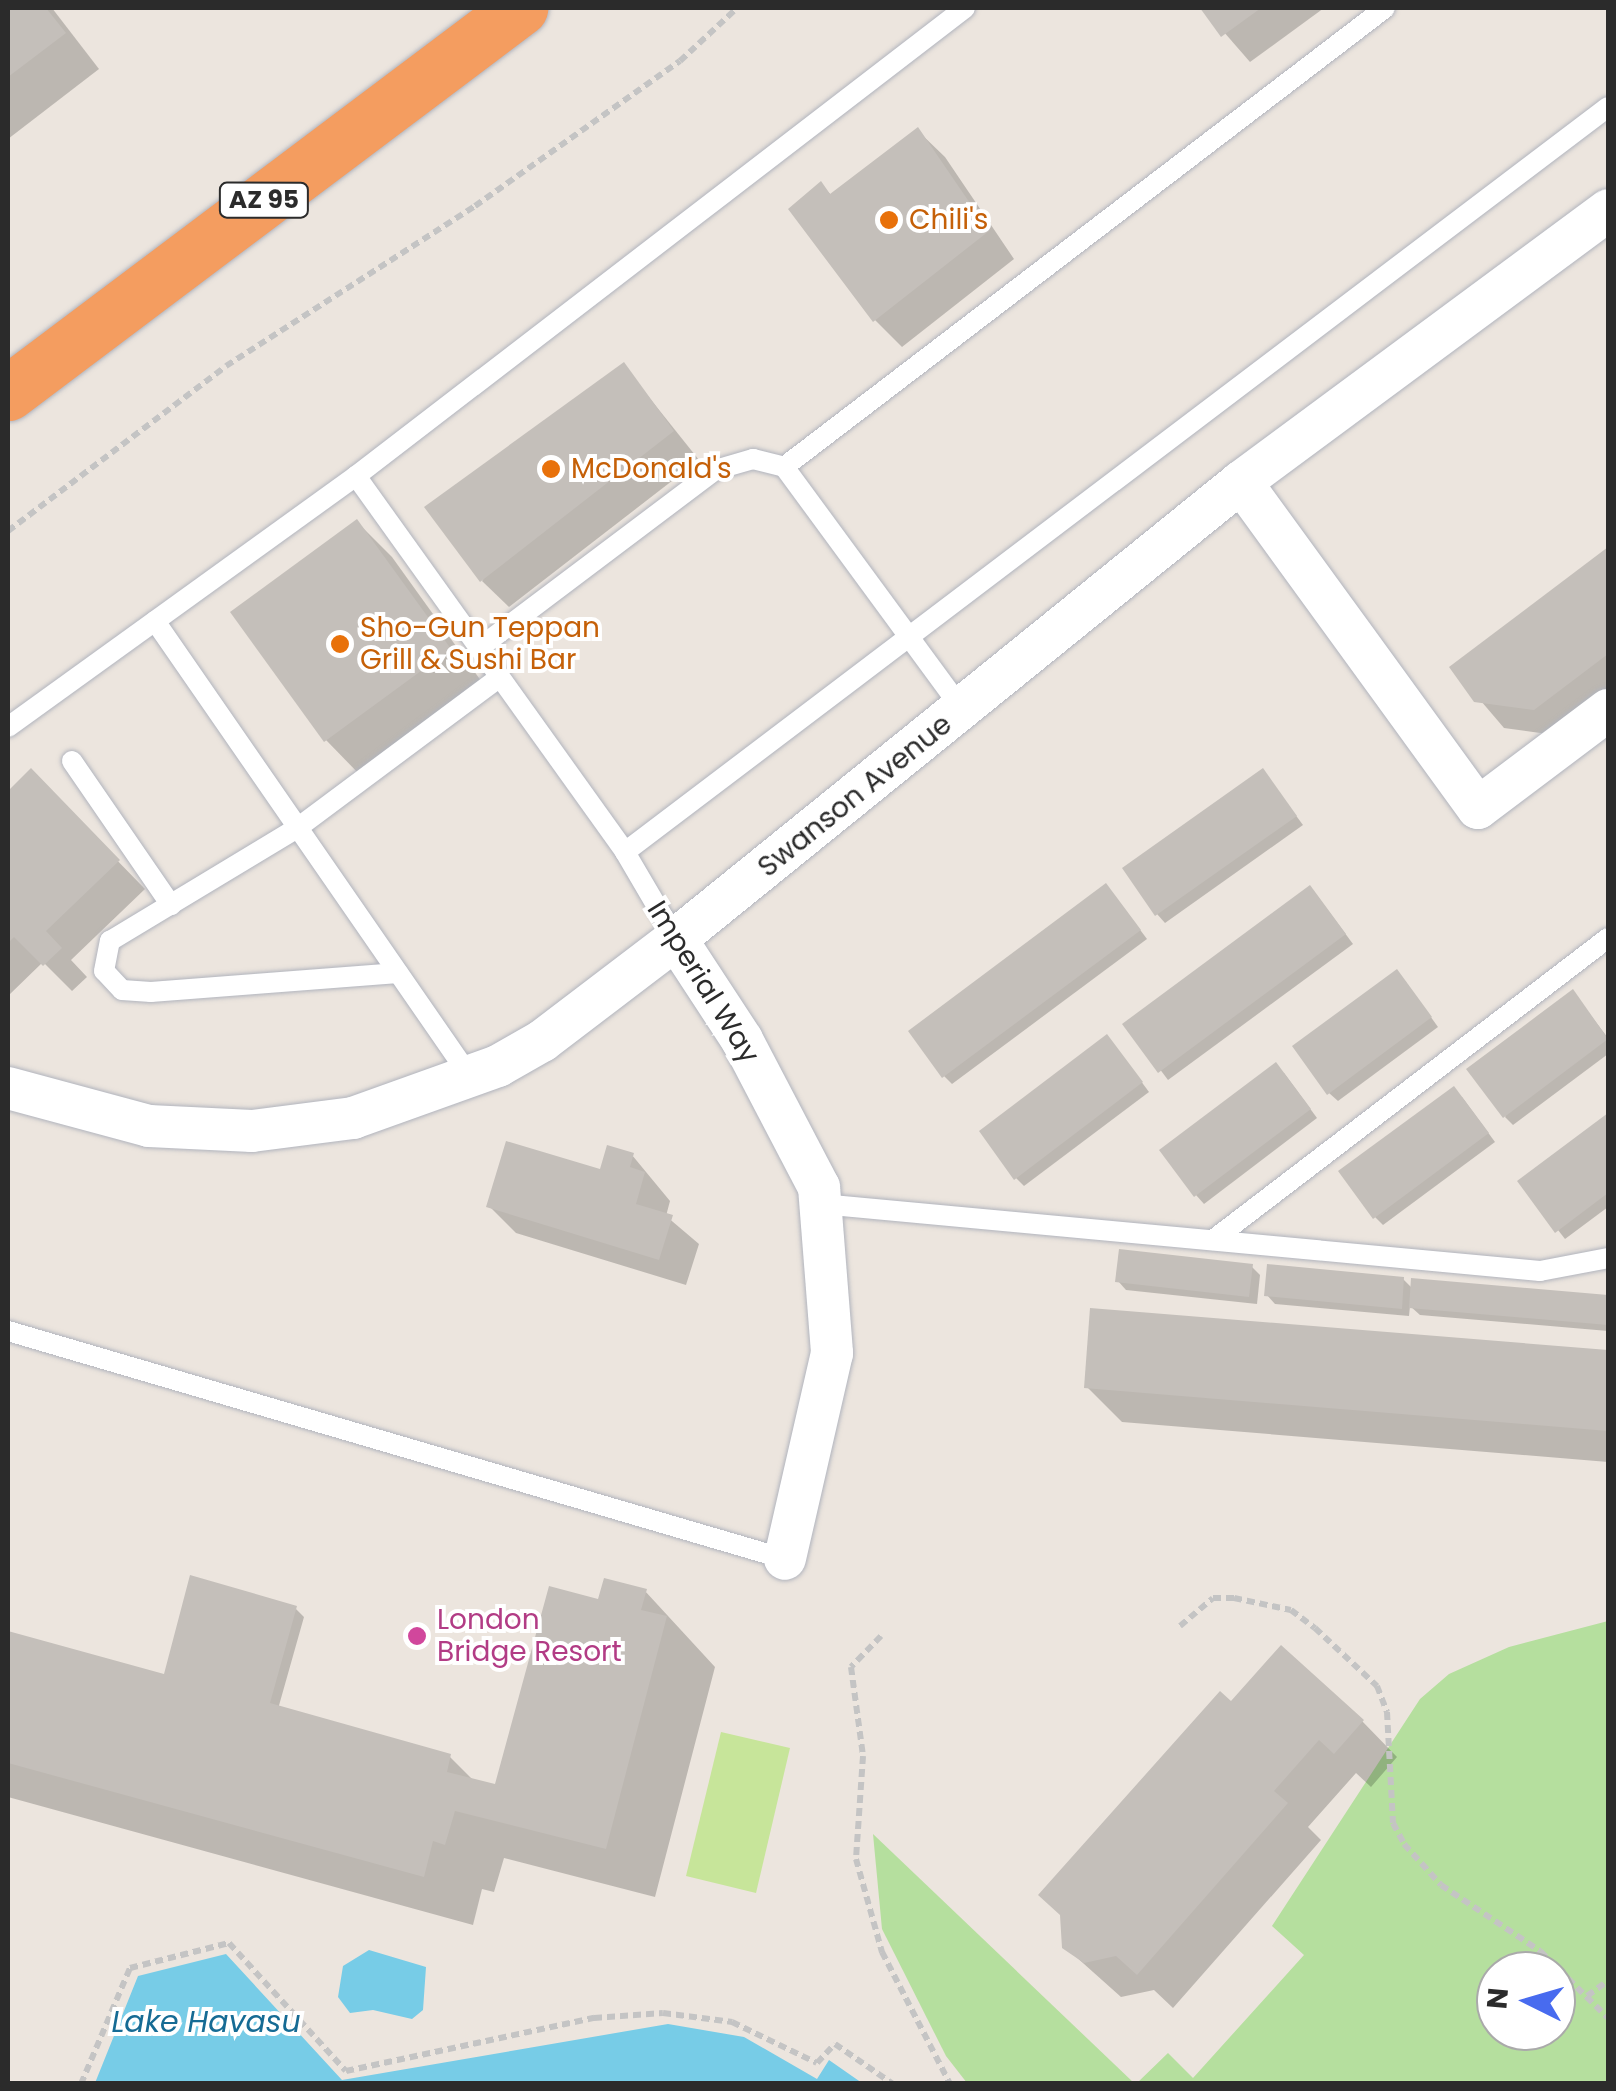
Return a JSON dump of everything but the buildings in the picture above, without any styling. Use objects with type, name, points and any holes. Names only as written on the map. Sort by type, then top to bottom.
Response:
[{"type":"highway","name":"AZ 95","points":[[8,393],[520,8]]},
{"type":"street","name":"Swanson Avenue","points":[[8,1088],[150,1126],[252,1131],[354,1118],[471,1078],[542,1040],[676,939],[1242,482],[1608,210]]},
{"type":"street","points":[[1242,482],[1478,808],[1608,710]]},
{"type":"street","name":"Imperial Way","points":[[676,939],[742,1040],[819,1188],[832,1353],[786,1559]]},
{"type":"lane","points":[[8,727],[356,476],[965,8]]},
{"type":"lane","points":[[784,466],[1385,8]]},
{"type":"lane","points":[[624,852],[1608,107]]},
{"type":"lane","points":[[479,648],[714,470],[752,458],[784,466],[962,709]]},
{"type":"lane","name":"Imperial Way","points":[[356,476],[624,852],[676,939]]},
{"type":"lane","points":[[154,621],[471,1078]]},
{"type":"lane","points":[[398,973],[122,990],[104,971],[110,941],[296,829],[500,677]]},
{"type":"lane","points":[[72,760],[171,905]]},
{"type":"lane","points":[[1213,1240],[1608,938]]},
{"type":"lane","points":[[821,1204],[1540,1271],[1608,1258]]},
{"type":"lane","points":[[8,1332],[786,1559]]},
{"type":"path","points":[[8,531],[226,366],[475,206],[680,61],[737,8]]},
{"type":"path","points":[[1180,1626],[1213,1598],[1234,1598],[1292,1610],[1315,1628],[1377,1686],[1387,1712],[1393,1824],[1404,1844],[1440,1885],[1540,1952],[1608,2018]]},
{"type":"path","points":[[881,1636],[852,1667],[862,1756],[856,1858],[882,1952],[950,2084]]},
{"type":"path","points":[[81,2084],[130,1968],[229,1943],[346,2071],[594,2018],[663,2013],[732,2022],[817,2063],[835,2044],[893,2084]]},
{"type":"path","points":[[1587,1996],[1608,1981]]},
{"type":"green space","points":[[1608,1621],[1608,2083],[1137,2083],[1168,2053],[1193,2078],[1304,1955],[1272,1926],[1420,1699],[1449,1674],[1509,1647]]},
{"type":"green space","points":[[721,1732],[790,1748],[756,1893],[686,1876]]},
{"type":"green space","points":[[873,1834],[1134,2083],[967,2083],[946,2056],[882,1929]]},
{"type":"water","points":[[369,1950],[426,1967],[423,2010],[412,2019],[373,2010],[350,2013],[338,1997],[343,1966]]},
{"type":"water","name":"Lake Havasu","points":[[226,1954],[342,2080],[668,2024],[744,2037],[817,2079],[829,2060],[862,2083],[95,2083],[138,1976]]},
{"type":"place","name":"Chili's","points":[[889,220]]},
{"type":"place","name":"McDonald's","points":[[551,469]]},
{"type":"place","name":"Sho-Gun Teppan Grill & Sushi Bar","points":[[340,644]]},
{"type":"place","name":"London Bridge Resort","points":[[417,1636]]}]
